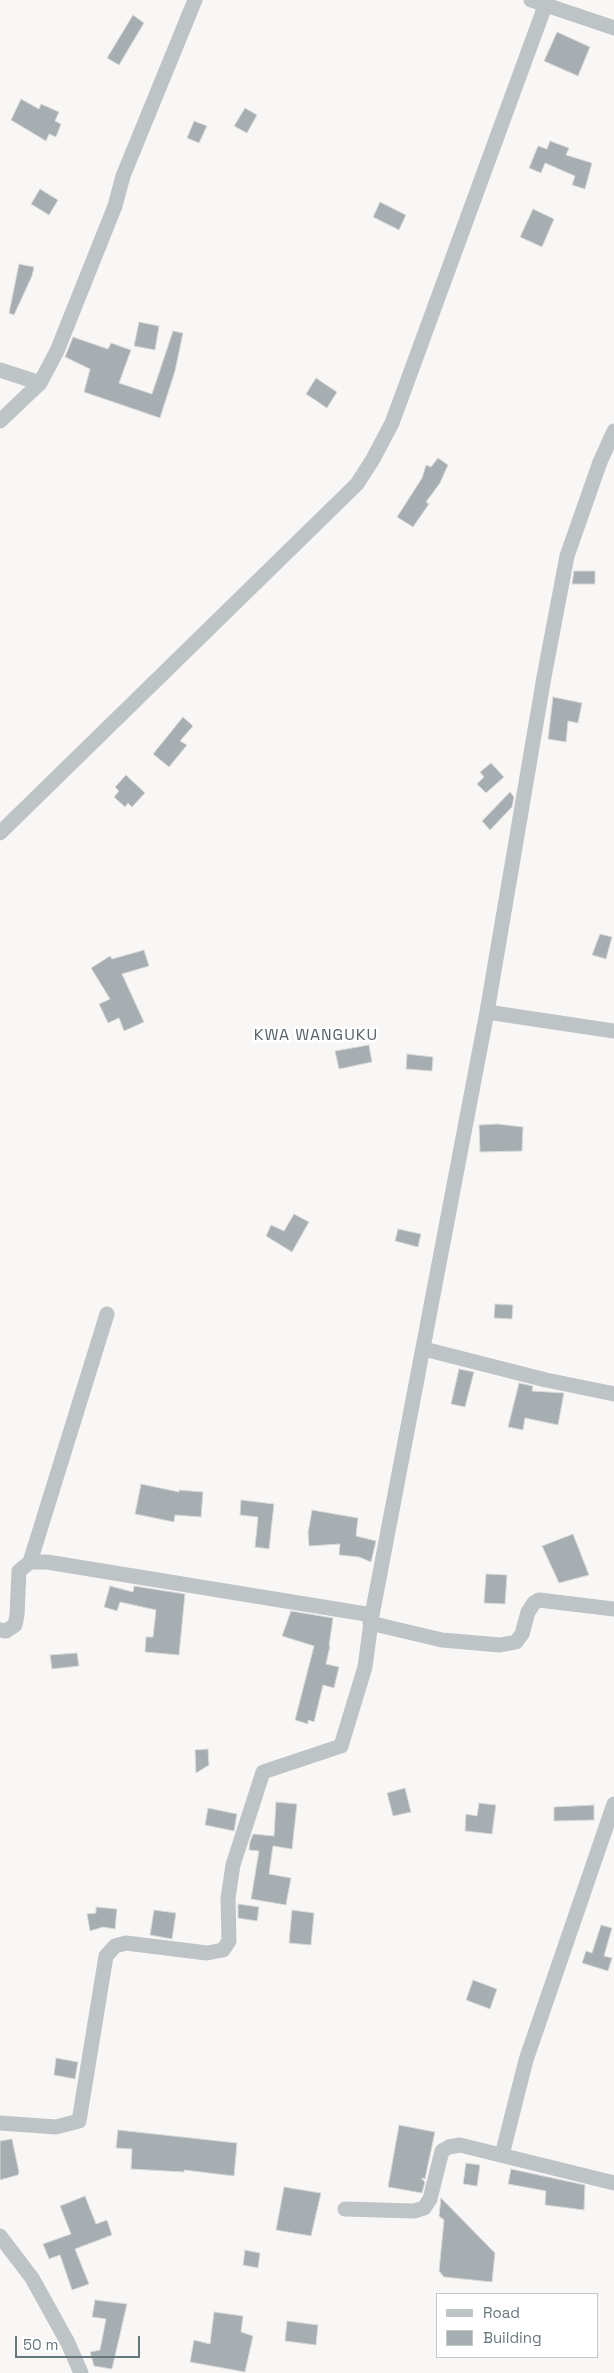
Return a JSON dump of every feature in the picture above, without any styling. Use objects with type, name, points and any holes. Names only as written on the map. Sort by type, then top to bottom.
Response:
[{"type":"street","points":[[0,421],[40,383],[57,351],[115,206],[123,176],[195,0]]},
{"type":"street","points":[[0,833],[357,484],[374,459],[392,423],[538,3],[614,28]]},
{"type":"street","points":[[0,370],[40,383]]},
{"type":"street","points":[[0,2123],[56,2127],[79,2120],[106,1956],[115,1946],[126,1943],[207,1953],[223,1950],[229,1941],[228,1898],[234,1864],[263,1772],[341,1746],[365,1667],[371,1619],[487,1012],[544,677],[567,556],[600,462],[614,431]]},
{"type":"street","points":[[487,1012],[614,1032]]},
{"type":"street","points":[[0,1630],[6,1630],[15,1625],[18,1615],[19,1571],[30,1562],[107,1314]]},
{"type":"street","points":[[424,1349],[546,1380],[614,1394]]},
{"type":"street","points":[[30,1562],[47,1562],[371,1619],[442,1640],[500,1645],[516,1642],[522,1634],[528,1612],[534,1603],[539,1600],[614,1609]]},
{"type":"street","points":[[502,2154],[526,2060],[614,1804]]},
{"type":"street","points":[[345,2209],[418,2211],[426,2206],[430,2199],[442,2151],[448,2147],[460,2145],[614,2183]]},
{"type":"street","points":[[0,2236],[32,2278],[68,2343],[81,2373]]},
{"type":"building","points":[[133,15],[144,23],[119,65],[107,58]]},
{"type":"building","points":[[557,32],[590,47],[578,76],[544,61]]},
{"type":"building","points":[[21,99],[39,109],[41,104],[59,112],[55,121],[61,124],[56,137],[49,134],[46,141],[11,120]]},
{"type":"building","points":[[245,108],[257,115],[247,133],[234,126]]},
{"type":"building","points":[[194,121],[207,126],[199,143],[187,138]]},
{"type":"building","points":[[550,141],[569,148],[566,155],[592,163],[585,189],[572,185],[575,176],[545,163],[541,173],[529,168],[538,146],[547,149]]},
{"type":"building","points":[[40,189],[58,200],[49,215],[31,204]]},
{"type":"building","points":[[380,202],[406,215],[399,230],[373,217]]},
{"type":"building","points":[[533,209],[554,219],[542,247],[520,237]]},
{"type":"building","points":[[19,264],[34,267],[32,276],[14,315],[9,313]]},
{"type":"building","points":[[139,322],[159,326],[155,350],[134,346]]},
{"type":"building","points":[[173,331],[183,333],[175,371],[160,418],[84,392],[90,369],[65,357],[73,337],[108,349],[111,343],[131,350],[119,383],[152,394]]},
{"type":"building","points":[[316,378],[337,392],[327,408],[306,394]]},
{"type":"building","points":[[438,458],[448,465],[440,483],[426,502],[429,504],[413,527],[397,517],[422,478],[426,465],[431,467]]},
{"type":"building","points":[[574,571],[595,571],[595,584],[572,584]]},
{"type":"building","points":[[553,697],[582,703],[578,723],[568,721],[566,742],[548,739]]},
{"type":"building","points":[[183,717],[193,726],[180,741],[187,745],[169,767],[153,754]]},
{"type":"building","points":[[491,763],[504,777],[486,793],[477,784],[484,777],[480,772]]},
{"type":"building","points":[[126,775],[145,793],[132,807],[128,803],[125,807],[114,797],[119,791],[115,787]]},
{"type":"building","points":[[510,792],[514,797],[512,807],[490,830],[482,821]]},
{"type":"building","points":[[600,934],[612,937],[606,959],[592,955]]},
{"type":"building","points":[[144,950],[149,966],[122,974],[144,1022],[124,1031],[119,1018],[108,1023],[99,1004],[110,999],[91,968],[110,956],[112,959]]},
{"type":"building","points":[[369,1045],[372,1062],[339,1069],[335,1051]]},
{"type":"building","points":[[407,1054],[433,1057],[432,1071],[406,1069]]},
{"type":"building","points":[[498,1124],[523,1127],[522,1151],[480,1152],[479,1125]]},
{"type":"building","points":[[294,1214],[309,1222],[292,1252],[266,1236],[271,1225],[284,1231]]},
{"type":"building","points":[[398,1229],[421,1234],[418,1247],[395,1241]]},
{"type":"building","points":[[495,1304],[513,1305],[512,1319],[494,1318]]},
{"type":"building","points":[[459,1369],[474,1372],[465,1407],[451,1404]]},
{"type":"building","points":[[519,1383],[533,1386],[532,1391],[564,1393],[558,1425],[525,1418],[523,1430],[508,1427]]},
{"type":"building","points":[[141,1484],[179,1492],[179,1490],[203,1492],[201,1517],[175,1515],[174,1522],[135,1514]]},
{"type":"building","points":[[241,1500],[274,1504],[269,1549],[255,1547],[258,1517],[240,1515]]},
{"type":"building","points":[[312,1510],[358,1518],[356,1536],[376,1541],[371,1562],[359,1557],[339,1555],[340,1544],[309,1546],[308,1533]]},
{"type":"building","points":[[573,1534],[589,1575],[559,1583],[542,1546]]},
{"type":"building","points":[[486,1574],[507,1575],[505,1604],[484,1603]]},
{"type":"building","points":[[110,1586],[133,1592],[134,1586],[185,1594],[179,1655],[145,1652],[146,1637],[153,1637],[156,1610],[120,1602],[117,1611],[104,1607]]},
{"type":"building","points":[[291,1611],[333,1618],[326,1664],[339,1667],[334,1688],[323,1685],[314,1722],[308,1720],[308,1724],[295,1720],[314,1646],[282,1636]]},
{"type":"building","points":[[77,1653],[79,1666],[52,1669],[50,1655]]},
{"type":"building","points":[[208,1749],[209,1765],[196,1773],[195,1750]]},
{"type":"building","points":[[405,1788],[411,1812],[393,1816],[387,1793]]},
{"type":"building","points":[[276,1802],[297,1804],[292,1849],[273,1846],[269,1874],[291,1878],[286,1905],[251,1899],[259,1851],[249,1850],[250,1842],[253,1834],[274,1836]]},
{"type":"building","points":[[479,1803],[496,1805],[492,1834],[465,1831],[466,1814],[477,1816]]},
{"type":"building","points":[[594,1805],[594,1820],[554,1821],[554,1807]]},
{"type":"building","points":[[208,1808],[237,1814],[234,1831],[205,1825]]},
{"type":"building","points":[[238,1904],[259,1907],[257,1921],[238,1918]]},
{"type":"building","points":[[96,1907],[117,1909],[115,1929],[103,1927],[90,1931],[87,1914],[96,1913]]},
{"type":"building","points":[[154,1910],[176,1913],[172,1939],[150,1935]]},
{"type":"building","points":[[292,1910],[314,1913],[311,1945],[289,1943]]},
{"type":"building","points":[[601,1925],[612,1928],[604,1956],[612,1958],[608,1971],[582,1963],[586,1951],[592,1953]]},
{"type":"building","points":[[473,1980],[497,1989],[490,2009],[466,2000]]},
{"type":"building","points":[[56,2058],[78,2062],[75,2079],[54,2075]]},
{"type":"building","points":[[399,2125],[435,2132],[425,2179],[421,2178],[425,2182],[422,2193],[388,2187]]},
{"type":"building","points":[[118,2130],[237,2143],[234,2176],[184,2170],[184,2172],[131,2169],[132,2149],[116,2148]]},
{"type":"building","points":[[12,2139],[19,2172],[18,2175],[0,2180],[0,2141]]},
{"type":"building","points":[[466,2163],[480,2165],[477,2186],[463,2184]]},
{"type":"building","points":[[511,2169],[585,2185],[584,2210],[545,2205],[546,2191],[508,2184]]},
{"type":"building","points":[[284,2187],[321,2193],[311,2236],[276,2230]]},
{"type":"building","points":[[85,2196],[96,2224],[107,2220],[112,2235],[75,2249],[89,2284],[72,2290],[60,2255],[49,2259],[43,2244],[71,2234],[60,2206]]},
{"type":"building","points":[[441,2198],[495,2253],[492,2282],[444,2277],[439,2271],[444,2220],[439,2216]]},
{"type":"building","points":[[245,2250],[260,2253],[258,2268],[243,2265]]},
{"type":"building","points":[[95,2300],[127,2304],[112,2369],[94,2366],[90,2352],[100,2350],[106,2319],[92,2317]]},
{"type":"building","points":[[214,2312],[243,2316],[241,2332],[253,2336],[245,2372],[190,2362],[194,2340],[210,2344]]},
{"type":"building","points":[[287,2321],[318,2325],[316,2345],[285,2341]]},
{"type":"district","name":"KWA WANGUKU","points":[[316,1036]]}]
